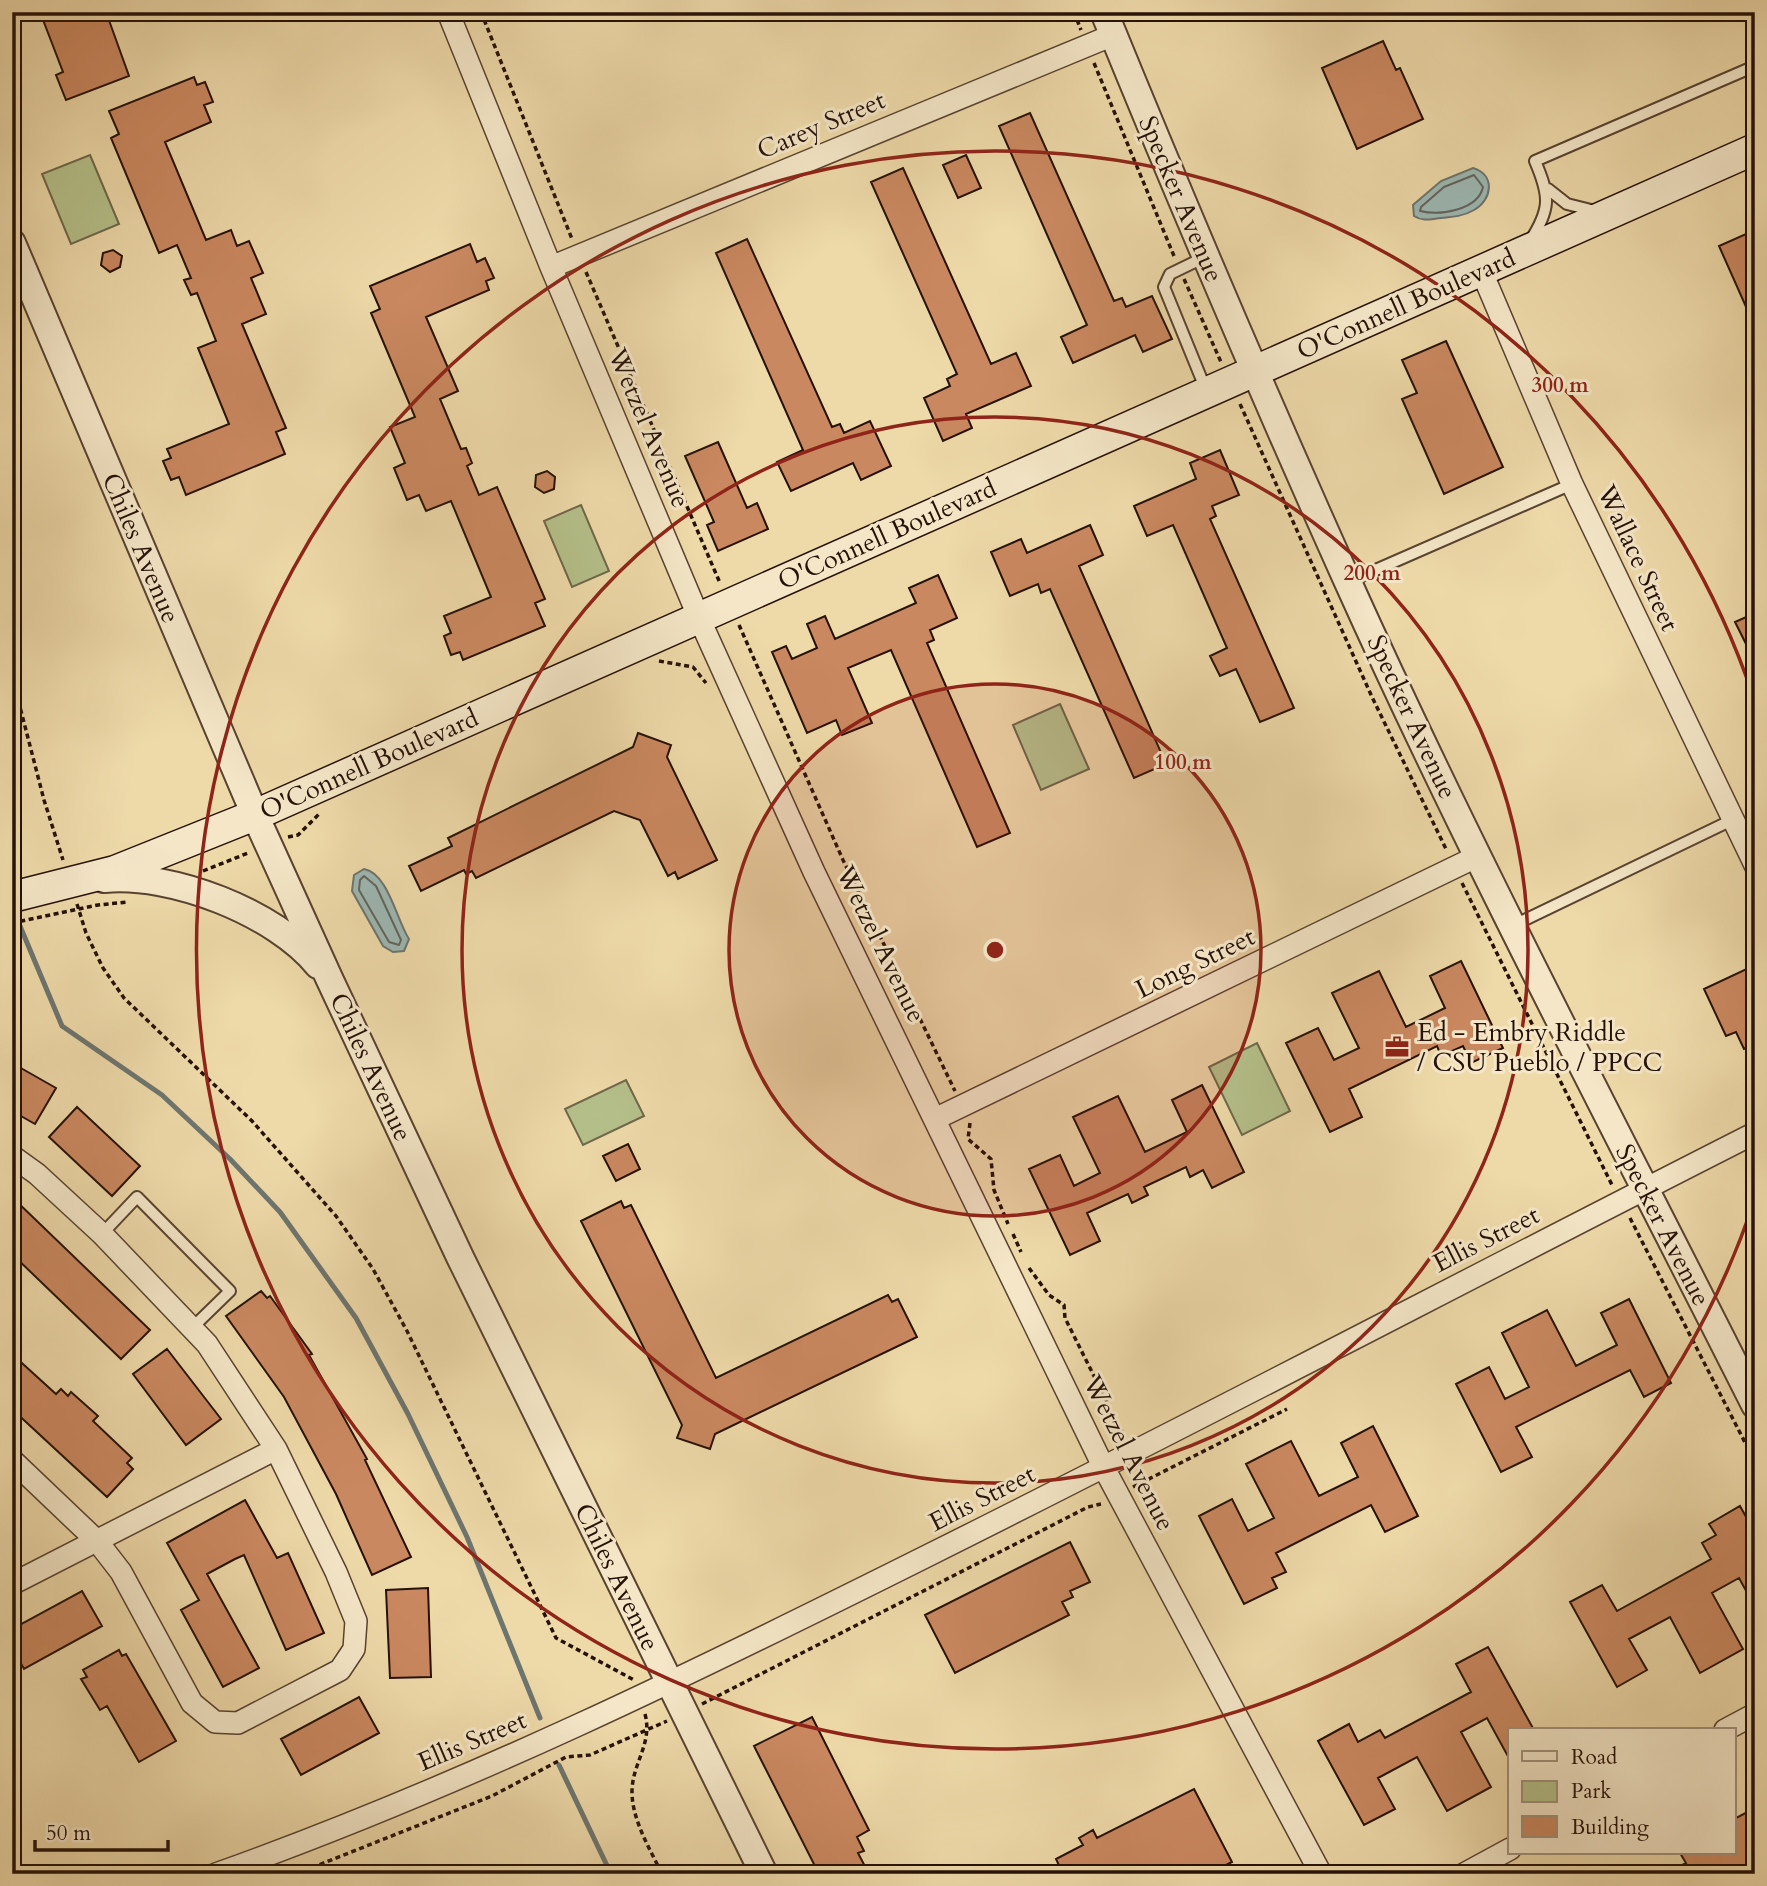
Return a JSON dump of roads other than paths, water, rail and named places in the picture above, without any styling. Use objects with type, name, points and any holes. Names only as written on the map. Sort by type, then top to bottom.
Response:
[{"type":"main road","name":"O'Connell Boulevard","points":[[12,897],[78,891],[255,815],[1755,149]]},
{"type":"street","name":"Wetzel Avenue","points":[[448,12],[551,267],[699,618],[816,874],[1104,1468],[1321,1874]]},
{"type":"street","name":"Carey Street","points":[[551,267],[1108,24]]},
{"type":"street","name":"Specker Avenue","points":[[1108,24],[1205,257],[1348,582],[1512,926],[1643,1189],[1755,1405]]},
{"type":"street","name":"Chiles Avenue","points":[[12,243],[255,815],[329,978],[460,1257],[764,1874]]},
{"type":"street","name":"Wallace Street","points":[[1481,270],[1572,484],[1755,865]]},
{"type":"street","name":"Long Street","points":[[935,1119],[1478,856]]},
{"type":"street","points":[[78,891],[142,878],[178,884],[216,898],[274,929],[314,960],[329,978]]},
{"type":"street","name":"Ellis Street","points":[[216,1874],[325,1834],[670,1685],[1104,1468],[1755,1133]]},
{"type":"street","points":[[12,1156],[37,1174],[102,1234],[207,1343],[276,1449],[336,1572],[356,1621],[354,1649],[340,1670],[238,1723],[215,1722],[192,1703],[121,1572],[97,1541],[12,1460]]},
{"type":"street","points":[[12,1584],[276,1449]]},
{"type":"street","points":[[1729,1728],[1755,1714]]},
{"type":"street","points":[[1464,1874],[1508,1850]]},
{"type":"lane","points":[[1614,211],[1578,208],[1567,204],[1548,190],[1535,161],[1755,66]]},
{"type":"lane","points":[[1522,252],[1545,212],[1548,190]]},
{"type":"lane","points":[[1205,257],[1170,274],[1164,287],[1207,392]]},
{"type":"lane","points":[[1348,582],[1572,484]]},
{"type":"lane","points":[[1512,926],[1732,820]]},
{"type":"lane","points":[[102,1234],[137,1197],[230,1291],[192,1328]]},
{"type":"water","points":[[1473,168],[1480,171],[1488,182],[1488,194],[1480,206],[1454,217],[1427,220],[1414,216],[1413,205],[1441,181]]},
{"type":"water","points":[[364,869],[372,872],[386,888],[409,939],[404,951],[393,952],[383,946],[352,891],[354,875]]},
{"type":"waterway","points":[[20,926],[62,1026],[162,1095],[230,1159],[280,1212],[356,1318],[408,1414],[467,1537],[540,1718]]},
{"type":"waterway","points":[[559,1765],[611,1874]]},
{"type":"place","name":"Ed - Embry Riddle / CSU Pueblo / PPCC","points":[[1397,1047]]}]
